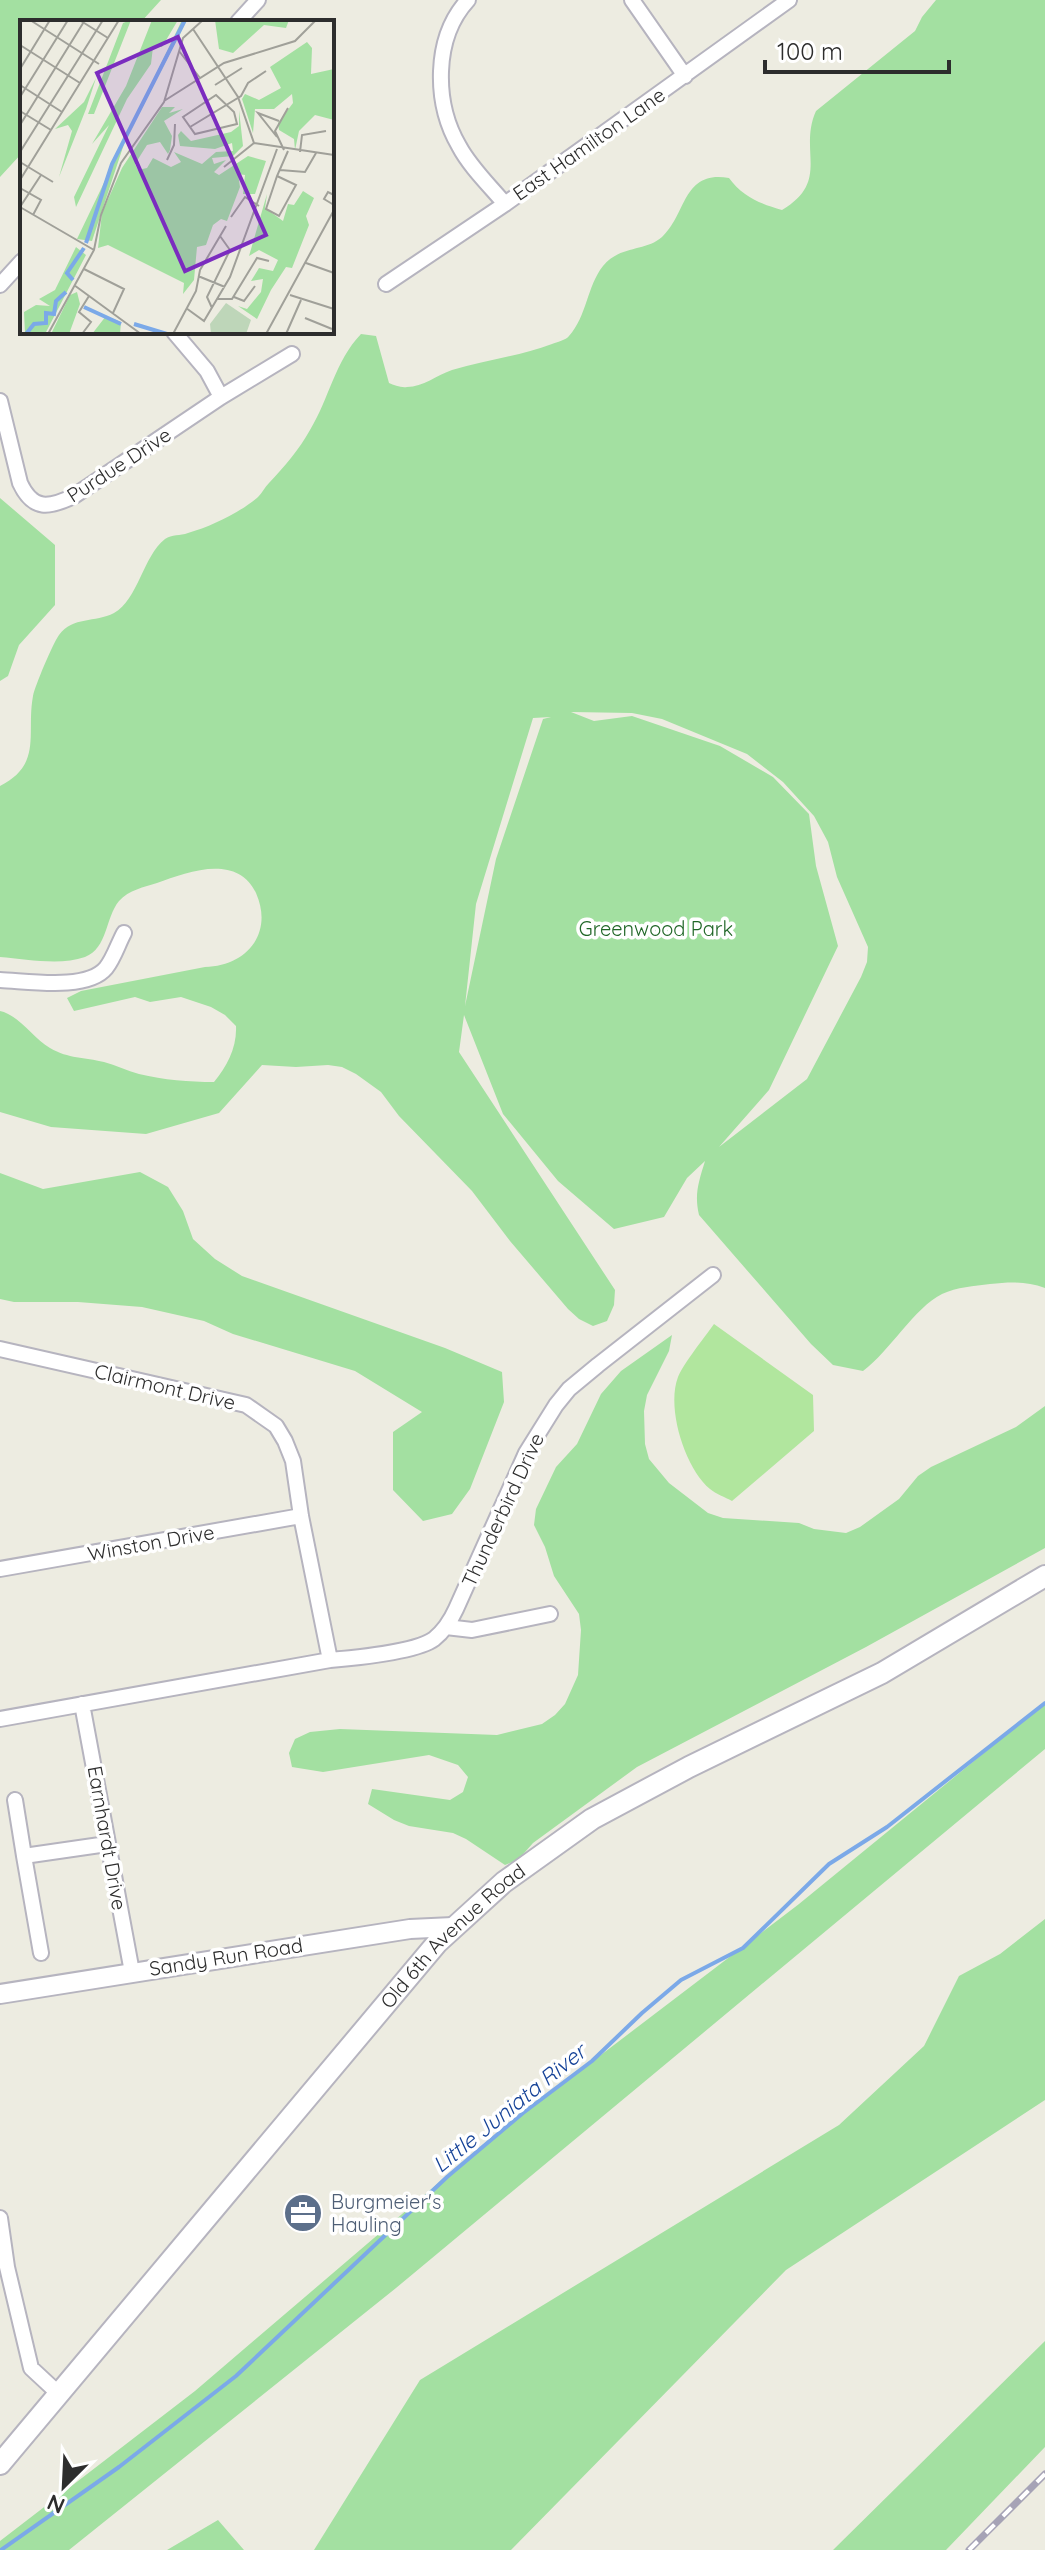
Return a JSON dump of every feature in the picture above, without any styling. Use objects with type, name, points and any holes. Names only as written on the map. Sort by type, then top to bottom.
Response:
[{"type":"main road","name":"Old 6th Avenue Road","points":[[0,2464],[453,1927],[524,1866],[592,1819],[689,1767],[856,1687],[1045,1576]]},
{"type":"street","points":[[240,20],[258,0]]},
{"type":"street","points":[[468,0],[451,28],[444,50],[441,72],[443,102],[459,148],[505,204]]},
{"type":"street","points":[[632,0],[685,76]]},
{"type":"street","name":"East Hamilton Lane","points":[[386,284],[505,204],[789,0]]},
{"type":"street","points":[[0,285],[20,263]]},
{"type":"street","points":[[176,334],[207,371],[221,397]]},
{"type":"street","name":"Purdue Drive","points":[[0,401],[20,483],[35,503],[47,506],[74,496],[221,397],[292,354]]},
{"type":"street","points":[[0,980],[82,981],[107,967],[124,933]]},
{"type":"street","name":"Thunderbird Drive","points":[[446,1627],[526,1453],[556,1405],[569,1389],[713,1275]]},
{"type":"street","name":"Clairmont Drive","points":[[0,1349],[246,1405],[276,1426],[293,1461],[330,1660]]},
{"type":"street","name":"Winston Drive","points":[[0,1569],[301,1516]]},
{"type":"street","points":[[0,1719],[416,1646],[434,1639],[446,1627],[472,1630],[550,1614]]},
{"type":"street","name":"Earnhardt Drive","points":[[82,1704],[132,1972]]},
{"type":"street","points":[[15,1800],[41,1953]]},
{"type":"street","points":[[24,1856],[107,1844]]},
{"type":"street","name":"Sandy Run Road","points":[[0,1994],[410,1929],[453,1927]]},
{"type":"street","points":[[0,2218],[7,2267],[31,2368],[59,2394]]},
{"type":"green space","points":[[0,0],[161,0],[143,20],[20,20],[20,155],[0,177]]},
{"type":"green space","name":"Greenwood Park","points":[[936,0],[1045,0],[1045,1288],[1011,1283],[972,1286],[942,1294],[922,1309],[863,1371],[833,1365],[811,1344],[699,1215],[697,1194],[705,1161],[687,1178],[664,1217],[614,1229],[558,1181],[503,1114],[464,1015],[459,1052],[615,1290],[614,1305],[607,1321],[593,1326],[568,1309],[472,1191],[399,1116],[381,1092],[342,1067],[262,1065],[219,1113],[146,1134],[51,1127],[0,1112],[0,1011],[13,1017],[44,1044],[64,1054],[148,1076],[214,1082],[230,1056],[236,1026],[211,1007],[181,997],[150,1002],[135,997],[74,1011],[67,998],[81,991],[233,961],[253,945],[261,922],[261,908],[248,881],[224,869],[196,871],[127,894],[114,908],[98,947],[85,957],[54,961],[0,957],[0,786],[22,768],[27,758],[33,696],[59,635],[71,625],[107,616],[122,607],[151,556],[165,539],[216,523],[258,497],[306,437],[338,368],[361,334],[376,336],[389,383],[402,387],[419,385],[452,370],[528,352],[568,337],[580,319],[593,283],[603,266],[617,255],[662,237],[687,196],[702,181],[714,177],[729,178],[752,198],[782,210],[797,199],[810,176],[811,126],[816,111],[915,31]],"holes":[[[571,712],[632,713],[662,719],[747,754],[783,782],[814,816],[828,842],[837,877],[868,947],[867,962],[861,977],[807,1079],[719,1147],[769,1090],[838,946],[816,866],[809,814],[773,777],[720,746],[632,716],[594,721]],[[551,717],[543,719],[496,859],[465,1006],[476,904],[533,718]]]},
{"type":"green space","points":[[0,498],[55,545],[55,605],[19,645],[8,676],[0,681]]},
{"type":"green space","points":[[140,1172],[168,1187],[183,1211],[193,1239],[215,1259],[242,1276],[445,1348],[502,1372],[504,1402],[470,1489],[452,1514],[423,1521],[393,1490],[393,1432],[422,1412],[355,1371],[233,1334],[204,1321],[142,1307],[0,1299],[0,1173],[43,1189]]},
{"type":"green space","points":[[714,1324],[813,1395],[814,1431],[732,1501],[710,1489],[693,1467],[680,1437],[674,1405],[678,1377]]},
{"type":"green space","points":[[672,1335],[669,1351],[647,1395],[645,1444],[649,1459],[669,1483],[708,1513],[723,1518],[799,1523],[814,1529],[846,1533],[860,1527],[899,1499],[918,1476],[931,1467],[1016,1427],[1045,1406],[1045,1548],[866,1647],[637,1767],[533,1843],[518,1860],[505,1865],[453,1833],[409,1826],[368,1804],[372,1789],[450,1800],[463,1792],[468,1777],[458,1765],[429,1755],[323,1772],[292,1767],[289,1753],[295,1739],[310,1732],[340,1729],[497,1735],[542,1724],[565,1704],[578,1675],[579,1614],[554,1576],[534,1525],[536,1509],[556,1467],[577,1444],[601,1394],[621,1371]]},
{"type":"green space","points":[[1045,1703],[1045,1749],[396,2288],[69,2550],[0,2550],[0,2541],[195,2391],[484,2144],[799,1904]]},
{"type":"green space","points":[[1045,1919],[1045,2100],[786,2270],[511,2550],[314,2550],[420,2380],[839,2125],[924,2046],[959,1976],[1000,1954]]},
{"type":"green space","points":[[1045,2341],[1045,2447],[946,2550],[833,2550]]},
{"type":"green space","points":[[218,2520],[244,2550],[167,2550]]},
{"type":"waterway","name":"Little Juniata River","points":[[1,2550],[119,2467],[236,2376],[447,2177],[523,2113],[592,2061],[681,1980],[743,1948],[829,1864],[887,1827],[1045,1703]]},
{"type":"railway","points":[[969,2550],[1045,2474]]},
{"type":"place","name":"Burgmeier's Hauling","points":[[303,2213]]}]
